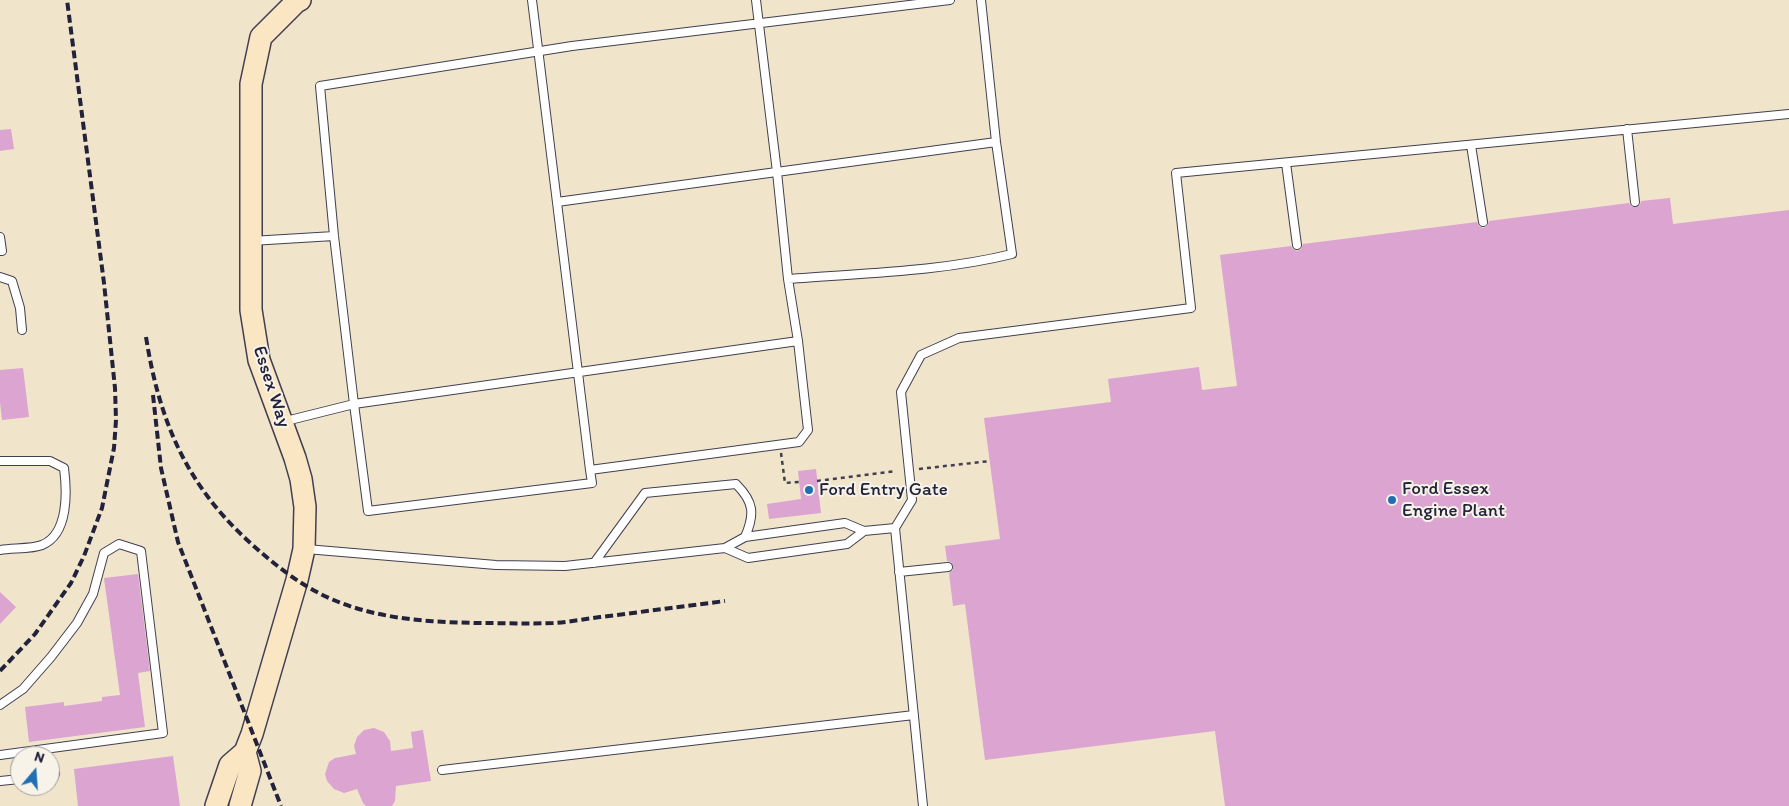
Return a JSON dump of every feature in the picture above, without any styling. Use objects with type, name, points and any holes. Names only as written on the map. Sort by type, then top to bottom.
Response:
[{"type":"street","name":"Essex Way","points":[[240,806],[250,771],[246,752],[298,580],[304,548],[304,507],[301,479],[260,360],[251,310],[251,84],[261,37],[300,0]]},
{"type":"street","name":"Essex Way","points":[[216,806],[230,765],[246,752]]},
{"type":"lane","points":[[532,0],[538,51],[557,202],[579,372],[592,483],[368,511],[334,236],[320,86],[538,51],[759,22],[950,0]]},
{"type":"lane","points":[[590,470],[798,442],[808,430],[798,342],[788,279],[756,0]]},
{"type":"lane","points":[[788,279],[981,262],[1012,254],[996,142],[981,0]]},
{"type":"lane","points":[[923,806],[895,528],[912,500],[901,392],[921,355],[959,338],[1191,308],[1176,173],[1789,114]]},
{"type":"lane","points":[[1627,130],[1635,202]]},
{"type":"lane","points":[[557,202],[996,142]]},
{"type":"lane","points":[[1471,145],[1483,222]]},
{"type":"lane","points":[[1286,162],[1297,245]]},
{"type":"lane","points":[[251,241],[334,236]]},
{"type":"lane","points":[[0,237],[2,251],[0,251]]},
{"type":"lane","points":[[0,277],[12,281],[20,308],[22,330]]},
{"type":"lane","points":[[282,422],[354,404],[798,342]]},
{"type":"lane","points":[[0,461],[50,461],[64,468],[67,489],[64,511],[54,537],[42,545],[0,550]]},
{"type":"lane","points":[[594,563],[645,493],[736,484],[747,494],[752,509],[750,525],[745,537]]},
{"type":"lane","points":[[304,548],[496,565],[565,566],[724,548],[745,537],[845,523],[864,531],[895,528]]},
{"type":"lane","points":[[724,548],[748,558],[847,544],[864,531]]},
{"type":"lane","points":[[0,705],[23,689],[51,658],[77,623],[93,594],[104,553],[119,544],[141,551],[163,733],[0,755]]},
{"type":"lane","points":[[899,572],[948,567]]},
{"type":"lane","points":[[442,770],[914,715]]},
{"type":"path","points":[[780,444],[785,484],[799,482]]},
{"type":"path","points":[[919,469],[990,461]]},
{"type":"path","points":[[818,481],[896,471]]},
{"type":"building","points":[[11,129],[14,149],[0,151],[0,130]]},
{"type":"building","name":"Ford Essex Engine Plant","points":[[1670,198],[1673,224],[1789,210],[1789,806],[1225,806],[1215,731],[985,760],[965,604],[953,606],[949,573],[953,570],[953,566],[951,562],[947,561],[945,546],[1000,539],[984,418],[1111,402],[1108,379],[1199,367],[1202,390],[1237,386],[1220,255],[1291,246],[1297,251],[1301,249],[1303,244],[1477,222],[1483,228],[1487,226],[1489,221],[1629,203],[1632,207],[1636,207],[1640,205],[1641,201]]},
{"type":"building","points":[[23,368],[29,417],[2,420],[0,370]]},
{"type":"building","name":"Ford Entry Gate","points":[[816,469],[821,513],[769,519],[767,504],[801,499],[798,471]]},
{"type":"building","points":[[138,574],[150,671],[138,673],[145,727],[29,742],[25,707],[64,702],[64,706],[102,701],[102,697],[120,695],[104,578]]},
{"type":"building","points":[[0,592],[16,607],[0,624]]},
{"type":"building","points":[[374,728],[384,732],[390,741],[391,751],[413,748],[411,732],[423,730],[431,781],[396,786],[395,801],[392,806],[366,806],[357,789],[344,793],[334,789],[327,781],[325,774],[329,762],[335,758],[356,754],[354,746],[357,737],[364,730]]},
{"type":"building","points":[[173,756],[180,806],[78,806],[74,769]]},
{"type":"railway","points":[[0,671],[35,634],[71,583],[84,556],[102,508],[114,448],[116,420],[115,388],[104,283],[67,0]]},
{"type":"railway","points":[[146,337],[167,422],[191,472],[206,495],[246,539],[265,556],[285,572],[329,598],[365,611],[383,615],[439,622],[477,623],[567,622],[725,601]]},
{"type":"railway","points":[[153,395],[161,468],[178,542],[281,806]]},
{"type":"place","name":"Ford Entry Gate","points":[[809,490]]},
{"type":"place","name":"Ford Essex Engine Plant","points":[[1392,500]]}]
